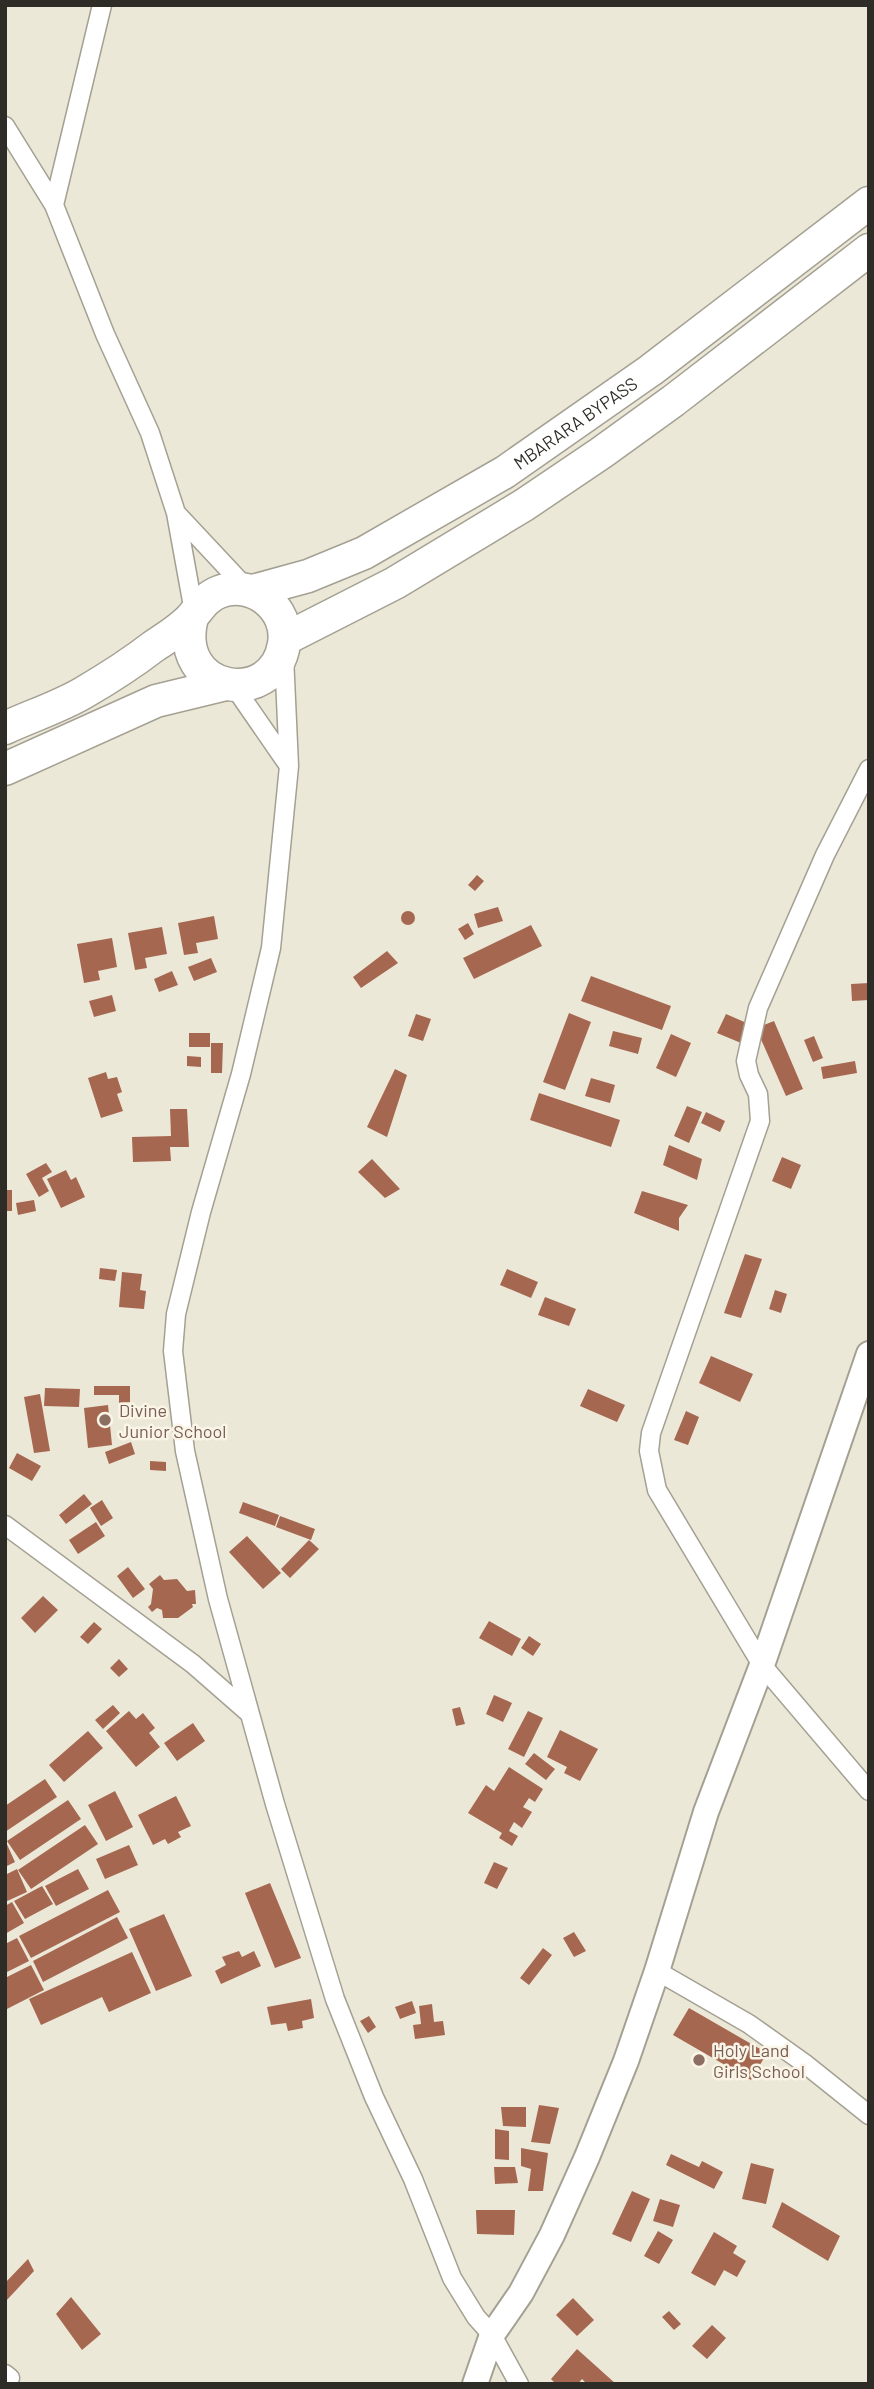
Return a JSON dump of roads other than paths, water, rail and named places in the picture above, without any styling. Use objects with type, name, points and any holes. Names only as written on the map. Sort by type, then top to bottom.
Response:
[{"type":"highway","name":"MBARARA BYPASS","points":[[250,590],[308,576],[364,553],[505,472],[651,370],[869,203]]},
{"type":"highway","points":[[284,644],[395,583],[524,505],[663,408],[869,250]]},
{"type":"highway","points":[[5,728],[82,694],[154,646],[193,614],[204,600],[218,592],[232,588],[250,590],[270,602],[282,619],[284,644],[278,662],[270,672],[259,679],[246,684],[156,701],[5,769]]},
{"type":"highway","points":[[193,614],[188,633],[190,650],[197,666],[210,677],[230,685]]},
{"type":"main road","points":[[475,2384],[492,2334],[521,2293],[562,2213],[626,2061],[706,1812],[762,1665],[869,1354]]},
{"type":"street","points":[[54,205],[102,5]]},
{"type":"street","points":[[5,125],[54,205],[105,334],[150,433],[176,513],[193,614]]},
{"type":"street","points":[[176,513],[250,590]]},
{"type":"street","points":[[284,644],[289,766],[271,948],[241,1074],[201,1212],[176,1314],[173,1351],[185,1451],[218,1599],[275,1804],[339,2010],[452,2278],[476,2317],[492,2334],[519,2384]]},
{"type":"street","points":[[230,685],[289,766]]},
{"type":"street","points":[[869,769],[825,855],[758,1008],[747,1061],[749,1075],[758,1094],[761,1121],[651,1433],[649,1451],[657,1490],[762,1665],[869,1791]]},
{"type":"street","points":[[5,1525],[193,1664],[251,1715]]},
{"type":"street","points":[[657,1971],[749,2024],[804,2063],[869,2115]]},
{"type":"place","name":"Divine Junior School","points":[[105,1420]]},
{"type":"place","name":"Holy Land Girls School","points":[[699,2060]]}]
